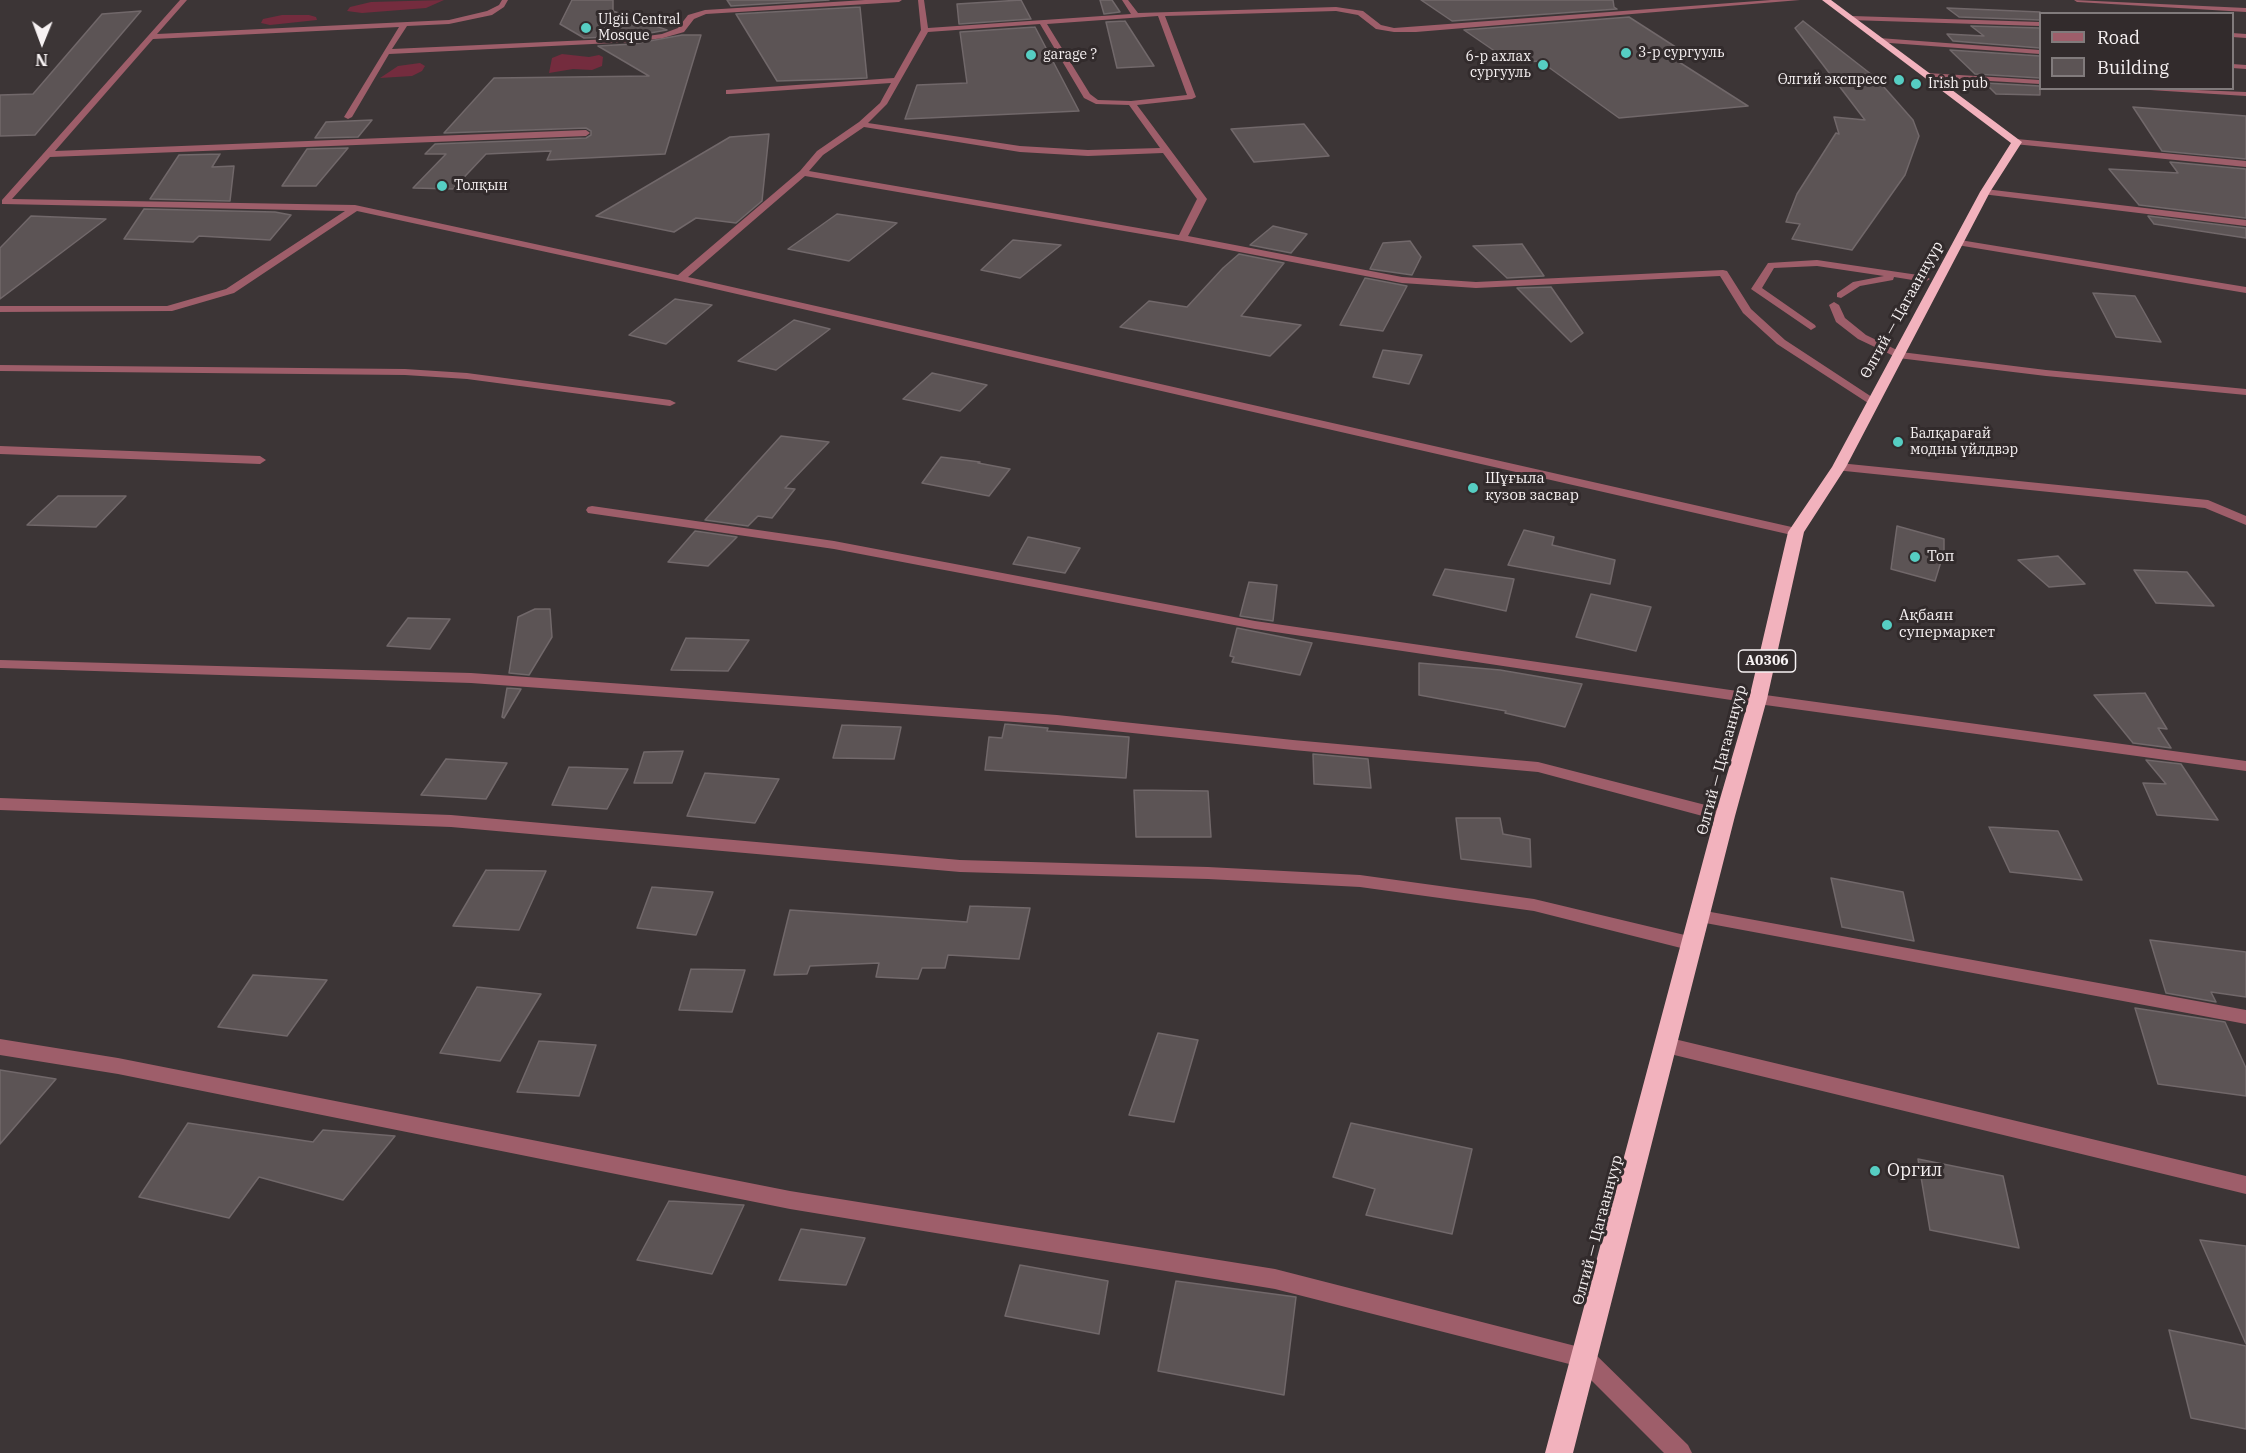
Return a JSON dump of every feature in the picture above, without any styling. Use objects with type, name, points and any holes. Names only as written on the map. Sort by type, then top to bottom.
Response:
[{"type":"highway","points":[[1826,0],[2017,142]]},
{"type":"highway","name":"Өлгий — Цагааннуур","points":[[1559,1453],[1725,816],[1758,699],[1796,532],[1839,467],[1898,355],[1932,280],[1960,243],[1985,192],[2017,142]]},
{"type":"street","points":[[3,202],[50,154],[184,0]]},
{"type":"street","points":[[150,38],[404,25],[474,18],[502,6],[505,0]]},
{"type":"street","points":[[387,52],[633,40],[663,36],[681,30],[691,17],[705,12],[899,0]]},
{"type":"street","points":[[680,278],[803,173],[820,153],[862,124],[883,104],[925,30],[921,0]]},
{"type":"street","points":[[1125,0],[1136,16]]},
{"type":"street","points":[[925,30],[1207,9],[1336,9],[1360,13],[1379,27],[1416,30],[1797,0]]},
{"type":"street","points":[[2077,0],[2246,10]]},
{"type":"street","points":[[1042,22],[1086,96],[1096,102],[1131,103],[1192,97],[1161,14]]},
{"type":"street","points":[[1852,18],[2039,24]]},
{"type":"street","points":[[348,117],[404,25]]},
{"type":"street","points":[[1879,40],[2039,52]]},
{"type":"street","points":[[1927,75],[2039,82]]},
{"type":"street","points":[[729,92],[897,80]]},
{"type":"street","points":[[2182,90],[2246,94]]},
{"type":"street","points":[[1131,103],[1202,199],[1182,238]]},
{"type":"street","points":[[862,124],[1020,148],[1088,153],[1166,150]]},
{"type":"street","points":[[50,154],[586,133]]},
{"type":"street","points":[[2017,142],[2246,164]]},
{"type":"street","points":[[803,173],[1182,238],[1366,275],[1440,284],[1476,285],[1723,273],[1747,311],[1781,342],[1872,401]]},
{"type":"street","points":[[1985,192],[2246,223]]},
{"type":"street","points":[[3,202],[355,208],[379,212],[680,278],[1796,532]]},
{"type":"street","points":[[0,309],[168,309],[230,291],[355,208]]},
{"type":"street","points":[[1960,243],[2246,290]]},
{"type":"street","points":[[1811,327],[1756,289],[1771,265],[1817,263],[1932,280]]},
{"type":"street","points":[[1841,295],[1857,284],[1886,278],[1932,280]]},
{"type":"street","points":[[1834,304],[1840,320],[1862,337],[1898,355],[2046,373],[2246,392]]},
{"type":"street","points":[[0,368],[405,372],[467,376],[670,403]]},
{"type":"street","points":[[0,450],[260,460]]},
{"type":"street","points":[[1839,467],[2208,504],[2246,521]]},
{"type":"street","points":[[592,510],[834,545],[1255,625],[1758,699],[2246,766]]},
{"type":"street","points":[[0,664],[471,678],[1057,720],[1293,745],[1538,767],[1725,816]]},
{"type":"street","points":[[0,804],[451,821],[960,866],[1196,873],[1360,881],[1534,905],[1693,944]]},
{"type":"street","points":[[1700,916],[2246,1017]]},
{"type":"street","points":[[1666,1045],[2246,1185]]},
{"type":"street","points":[[0,1047],[118,1066],[790,1200],[1275,1279],[1583,1357],[1680,1453]]},
{"type":"shaded area","points":[[444,0],[426,8],[362,13],[347,11],[350,7],[371,2]]},
{"type":"shaded area","points":[[282,15],[309,15],[316,17],[317,20],[270,25],[261,23],[263,19]]},
{"type":"shaded area","points":[[562,54],[589,57],[599,55],[603,57],[602,66],[592,70],[573,69],[549,73],[552,58]]},
{"type":"shaded area","points":[[420,63],[425,66],[422,71],[412,76],[380,78],[398,66]]},
{"type":"building","points":[[572,0],[613,0],[613,11],[667,30],[633,36],[584,38],[560,24]]},
{"type":"building","points":[[727,0],[829,0],[731,6]]},
{"type":"building","points":[[1021,0],[1031,19],[959,24],[957,4]]},
{"type":"building","points":[[1100,0],[1112,0],[1120,12],[1104,14]]},
{"type":"building","points":[[1421,0],[1613,0],[1614,7],[1617,9],[1452,21]]},
{"type":"building","points":[[860,7],[867,78],[777,81],[736,14]]},
{"type":"building","points":[[1947,8],[2040,12],[2039,20],[1959,17]]},
{"type":"building","points":[[141,11],[35,135],[0,136],[0,95],[33,94],[102,14]]},
{"type":"building","points":[[1629,17],[1685,53],[1668,55],[1748,106],[1619,118],[1540,61],[1512,63],[1464,30]]},
{"type":"building","points":[[1125,21],[1154,66],[1117,68],[1106,22]]},
{"type":"building","points":[[1803,21],[1876,78],[1913,120],[1919,136],[1905,175],[1852,250],[1792,239],[1800,224],[1786,222],[1797,194],[1836,133],[1839,134],[1834,117],[1865,120],[1795,28]]},
{"type":"building","points":[[1971,26],[2039,28],[2039,48],[1953,41],[1947,34],[1984,36]]},
{"type":"building","points":[[1035,27],[1079,111],[905,119],[917,85],[967,83],[960,32]]},
{"type":"building","points":[[682,35],[701,35],[665,154],[547,160],[551,151],[486,154],[453,189],[413,188],[446,154],[425,154],[435,144],[586,138],[591,135],[591,131],[586,128],[444,133],[494,78],[649,76],[598,46],[633,44]]},
{"type":"building","points":[[1950,50],[2039,56],[2039,78],[1975,74]]},
{"type":"building","points":[[1985,83],[2039,86],[2040,90],[2040,95],[1996,94]]},
{"type":"building","points":[[2133,107],[2246,116],[2246,159],[2162,151]]},
{"type":"building","points":[[372,120],[358,137],[315,138],[326,122]]},
{"type":"building","points":[[1304,124],[1329,156],[1254,162],[1231,129]]},
{"type":"building","points":[[769,134],[762,201],[736,223],[696,218],[674,232],[596,216],[730,137]]},
{"type":"building","points":[[348,148],[316,186],[282,186],[307,149]]},
{"type":"building","points":[[220,154],[212,167],[234,166],[230,201],[150,199],[179,155]]},
{"type":"building","points":[[2170,162],[2246,169],[2246,218],[2139,205],[2109,169],[2178,173]]},
{"type":"building","points":[[144,209],[275,212],[291,215],[270,240],[199,236],[193,242],[124,239]]},
{"type":"building","points":[[837,214],[897,223],[849,261],[788,249]]},
{"type":"building","points":[[31,216],[106,219],[0,299],[0,248]]},
{"type":"building","points":[[2148,216],[2246,228],[2246,238],[2154,224]]},
{"type":"building","points":[[1273,226],[1307,234],[1291,253],[1250,245]]},
{"type":"building","points":[[1013,240],[1061,245],[1020,278],[981,270]]},
{"type":"building","points":[[1410,241],[1421,257],[1412,275],[1370,269],[1383,243]]},
{"type":"building","points":[[1522,244],[1544,276],[1507,278],[1473,246]]},
{"type":"building","points":[[1239,254],[1284,263],[1241,316],[1301,325],[1270,356],[1120,327],[1149,301],[1187,307]]},
{"type":"building","points":[[1365,278],[1407,286],[1383,331],[1340,325]]},
{"type":"building","points":[[1551,287],[1583,333],[1571,342],[1517,288]]},
{"type":"building","points":[[2093,293],[2135,296],[2161,342],[2116,337]]},
{"type":"building","points":[[675,299],[712,305],[666,344],[629,335]]},
{"type":"building","points":[[794,320],[830,329],[776,370],[738,361]]},
{"type":"building","points":[[1383,350],[1422,355],[1409,384],[1373,377]]},
{"type":"building","points":[[932,373],[987,385],[960,411],[903,399]]},
{"type":"building","points":[[781,436],[829,442],[785,488],[795,489],[772,518],[758,516],[748,526],[705,520]]},
{"type":"building","points":[[941,457],[1010,469],[989,496],[922,483]]},
{"type":"building","points":[[58,496],[126,496],[96,527],[27,525]]},
{"type":"building","points":[[1897,526],[1944,539],[1944,552],[1935,581],[1891,569]]},
{"type":"building","points":[[1524,530],[1554,537],[1552,545],[1615,560],[1610,584],[1508,565]]},
{"type":"building","points":[[695,531],[737,537],[708,566],[668,562]]},
{"type":"building","points":[[1028,537],[1080,548],[1065,573],[1013,564]]},
{"type":"building","points":[[2058,556],[2085,584],[2049,587],[2018,560]]},
{"type":"building","points":[[1445,569],[1514,579],[1506,611],[1433,595]]},
{"type":"building","points":[[2134,570],[2187,572],[2214,606],[2156,603]]},
{"type":"building","points":[[1249,582],[1277,585],[1273,621],[1240,616]]},
{"type":"building","points":[[1591,594],[1651,607],[1636,651],[1576,637]]},
{"type":"building","points":[[535,609],[550,609],[552,637],[529,675],[509,673],[518,617]]},
{"type":"building","points":[[408,618],[450,619],[430,649],[387,646]]},
{"type":"building","points":[[1237,628],[1312,643],[1300,675],[1232,662],[1234,657],[1230,656]]},
{"type":"building","points":[[686,638],[749,640],[728,671],[671,670]]},
{"type":"building","points":[[1419,663],[1500,670],[1582,684],[1565,727],[1505,713],[1506,711],[1419,695]]},
{"type":"building","points":[[507,688],[521,689],[504,718],[502,717]]},
{"type":"building","points":[[2145,693],[2167,729],[2158,728],[2171,748],[2133,743],[2094,695]]},
{"type":"building","points":[[1005,724],[1048,728],[1047,731],[1129,737],[1126,778],[985,770],[989,737],[1002,738]]},
{"type":"building","points":[[842,725],[901,727],[894,759],[833,758]]},
{"type":"building","points":[[683,751],[672,783],[634,783],[644,752]]},
{"type":"building","points":[[1313,754],[1368,759],[1371,788],[1314,784]]},
{"type":"building","points":[[446,759],[507,763],[486,799],[421,795]]},
{"type":"building","points":[[2146,760],[2181,764],[2218,820],[2157,815],[2143,783],[2166,784]]},
{"type":"building","points":[[569,767],[628,769],[607,809],[552,805]]},
{"type":"building","points":[[705,773],[779,779],[755,823],[687,816]]},
{"type":"building","points":[[1134,790],[1208,791],[1211,837],[1136,837]]},
{"type":"building","points":[[1456,818],[1500,818],[1503,834],[1530,839],[1531,867],[1461,859]]},
{"type":"building","points":[[1989,827],[2058,831],[2082,880],[2010,872]]},
{"type":"building","points":[[486,870],[546,871],[519,930],[453,926]]},
{"type":"building","points":[[1831,878],[1903,892],[1914,941],[1842,927]]},
{"type":"building","points":[[652,887],[713,892],[696,935],[637,928]]},
{"type":"building","points":[[970,906],[1030,908],[1019,959],[948,955],[945,968],[922,968],[918,979],[876,977],[879,963],[810,966],[807,974],[774,975],[790,910],[967,922]]},
{"type":"building","points":[[2150,940],[2246,952],[2246,997],[2211,992],[2216,1002],[2166,993]]},
{"type":"building","points":[[691,969],[745,970],[732,1012],[679,1010]]},
{"type":"building","points":[[253,975],[327,980],[287,1036],[218,1027]]},
{"type":"building","points":[[477,987],[541,994],[500,1061],[440,1053]]},
{"type":"building","points":[[2135,1008],[2225,1022],[2246,1068],[2246,1096],[2158,1084]]},
{"type":"building","points":[[1158,1033],[1198,1040],[1174,1122],[1129,1115]]},
{"type":"building","points":[[539,1041],[596,1045],[579,1096],[517,1092]]},
{"type":"building","points":[[0,1070],[56,1079],[0,1144]]},
{"type":"building","points":[[188,1123],[313,1142],[323,1130],[395,1136],[343,1200],[259,1177],[229,1218],[139,1197]]},
{"type":"building","points":[[1351,1123],[1472,1149],[1452,1234],[1366,1215],[1375,1189],[1333,1177]]},
{"type":"building","points":[[1918,1159],[2003,1176],[2019,1248],[1930,1230]]},
{"type":"building","points":[[669,1201],[744,1205],[712,1274],[637,1260]]},
{"type":"building","points":[[801,1229],[865,1238],[846,1285],[779,1280]]},
{"type":"building","points":[[2200,1240],[2246,1246],[2246,1344]]},
{"type":"building","points":[[1020,1265],[1108,1281],[1099,1334],[1005,1316]]},
{"type":"building","points":[[1176,1281],[1296,1297],[1284,1395],[1158,1371]]},
{"type":"building","points":[[2169,1330],[2246,1346],[2246,1429],[2191,1418]]},
{"type":"place","name":"Ulgii Central Mosque","points":[[586,28]]},
{"type":"place","name":"3-р сургууль","points":[[1626,53]]},
{"type":"place","name":"garage ?","points":[[1031,55]]},
{"type":"place","name":"6-р ахлах сургууль","points":[[1543,65]]},
{"type":"place","name":"Өлгий экспресс","points":[[1899,80]]},
{"type":"place","name":"Irish pub","points":[[1916,84]]},
{"type":"place","name":"Толқын","points":[[442,186]]},
{"type":"place","name":"Балқарағай модны үйлдвэр","points":[[1898,442]]},
{"type":"place","name":"Шұғыла кузов засвар","points":[[1473,488]]},
{"type":"place","name":"Топ","points":[[1915,557]]},
{"type":"place","name":"Ақбаян супермаркет","points":[[1887,625]]},
{"type":"place","name":"Оргил","points":[[1875,1171]]}]
